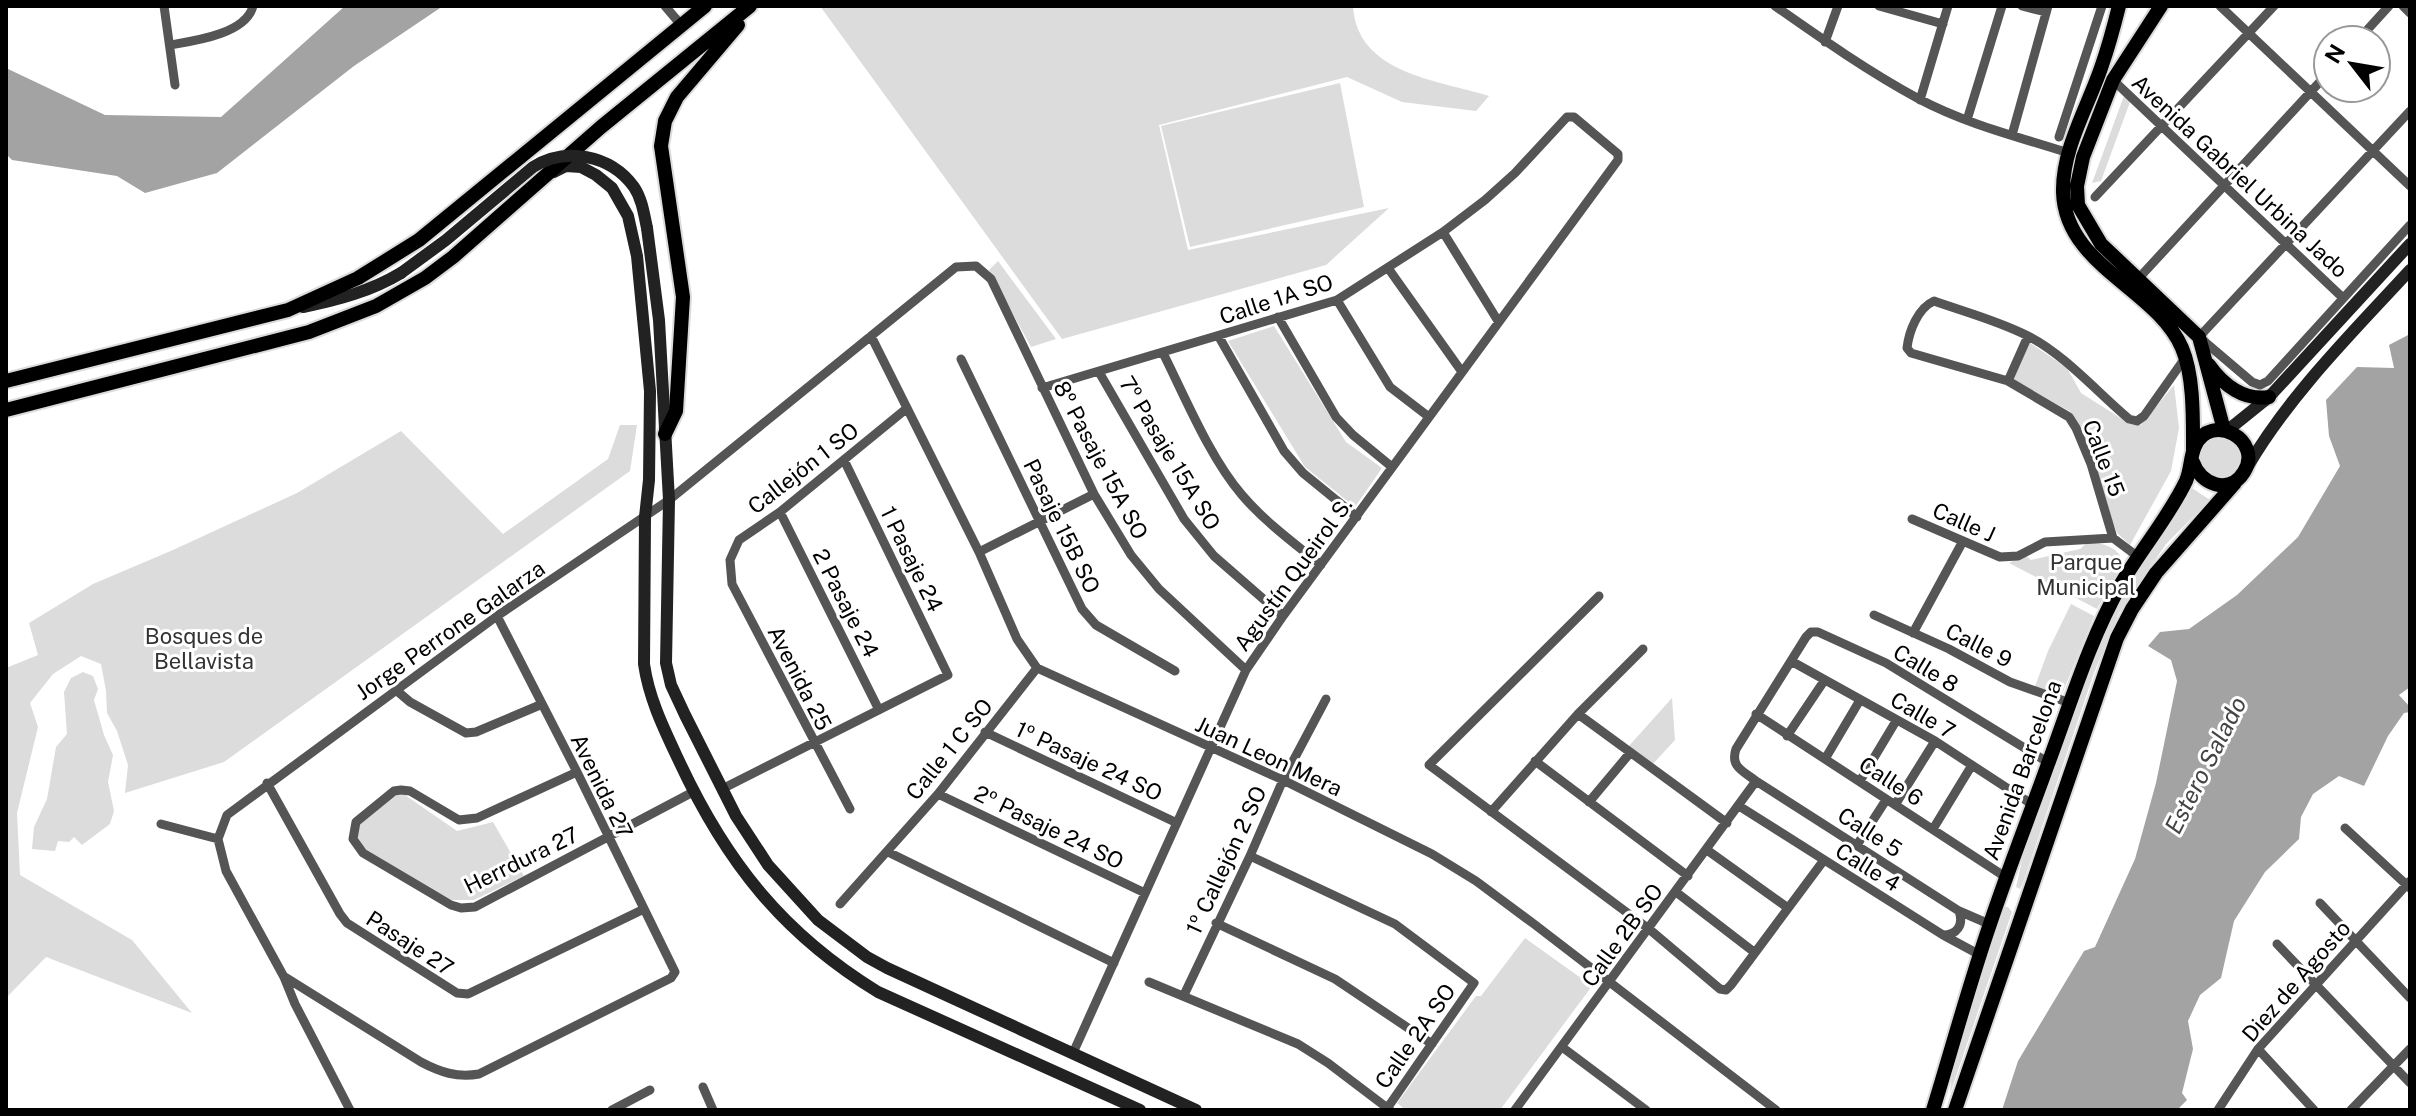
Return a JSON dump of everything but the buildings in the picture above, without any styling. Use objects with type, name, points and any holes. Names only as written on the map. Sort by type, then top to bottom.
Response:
[{"type":"main road","points":[[288,310],[358,278],[419,240],[705,6]]},
{"type":"main road","points":[[6,410],[270,343],[359,314],[425,278],[545,179],[601,127],[752,6]]},
{"type":"main road","points":[[665,434],[676,411],[683,297],[662,161],[662,131],[670,109],[691,78],[752,6]]},
{"type":"main road","points":[[2119,6],[2111,37],[2069,153],[2064,173],[2065,210],[2078,239],[2174,333],[2185,358],[2193,417],[2193,458],[2201,477],[2215,485],[2224,485],[2242,475],[2247,464],[2246,447],[2236,434],[2226,430]]},
{"type":"main road","points":[[2161,6],[2113,80],[2083,157],[2077,186],[2078,205],[2093,234],[2199,337],[2226,430]]},
{"type":"main road","points":[[6,381],[366,290],[401,273],[542,161],[562,155],[588,157],[622,174],[638,194],[647,228],[659,320],[669,500],[666,663],[671,685],[722,789],[768,865],[805,908],[830,930],[887,968],[1185,1108]]},
{"type":"main road","points":[[545,179],[566,166],[587,170],[604,181],[618,196],[632,230],[644,311],[650,391],[643,642],[647,687],[693,792],[720,839],[756,889],[795,932],[819,953],[878,992],[1140,1110]]},
{"type":"main road","points":[[2193,458],[2195,445],[2207,433],[2226,430],[2269,397],[2410,244]]},
{"type":"main road","name":"Avenida Barcelona","points":[[1955,1110],[2117,638],[2132,609],[2156,573],[2242,475],[2265,436],[2293,399],[2410,270]]},
{"type":"main road","points":[[2207,362],[2219,379],[2237,392],[2258,399],[2269,397]]},
{"type":"main road","name":"Avenida Barcelona","points":[[1933,1110],[1989,924],[2089,645],[2137,556],[2172,504],[2193,458]]},
{"type":"main road","points":[[2014,860],[2009,890],[2019,898],[2031,890]]},
{"type":"main road","points":[[1996,906],[2007,901],[2015,904],[2020,913],[2019,928]]},
{"type":"street","points":[[164,6],[175,85]]},
{"type":"street","points":[[170,45],[209,38],[227,31],[252,12],[253,6]]},
{"type":"street","points":[[665,6],[682,26]]},
{"type":"street","points":[[1775,6],[1825,42],[1920,100],[1967,120],[2069,153]]},
{"type":"street","points":[[1825,42],[1838,6]]},
{"type":"street","points":[[1879,6],[1896,8],[1943,24]]},
{"type":"street","points":[[1920,100],[1948,6]]},
{"type":"street","points":[[1967,120],[2002,6]]},
{"type":"street","points":[[2012,135],[2047,9],[2022,6]]},
{"type":"street","points":[[2059,137],[2102,6]]},
{"type":"street","points":[[2220,6],[2410,186]]},
{"type":"street","points":[[2095,197],[2274,6]]},
{"type":"street","points":[[2373,24],[2389,6]]},
{"type":"street","points":[[2403,6],[2410,13]]},
{"type":"street","points":[[2093,32],[2111,37]]},
{"type":"street","name":"Avenida Gabriel Urbina Jado","points":[[2113,80],[2342,297]]},
{"type":"street","points":[[2138,279],[2310,92]]},
{"type":"street","points":[[2410,111],[2199,337],[2252,382],[2260,385],[2268,381],[2410,225]]},
{"type":"street","name":"Calle 1A SO","points":[[1042,388],[1337,300],[1443,232],[1515,173],[1567,117],[1574,117],[1613,148],[1618,160]]},
{"type":"street","name":"Agustín Queirol S.","points":[[1073,1053],[1246,670],[1618,160]]},
{"type":"street","points":[[1443,232],[1498,321]]},
{"type":"street","name":"8º Pasaje 15A SO","points":[[950,271],[962,264],[969,264],[986,272],[1094,494],[1131,555],[1159,589],[1246,670]]},
{"type":"street","points":[[1388,268],[1462,372]]},
{"type":"street","name":"Jorge Perrone Galarza","points":[[218,839],[227,815],[267,783],[497,616],[669,500],[950,271]]},
{"type":"street","points":[[1337,300],[1390,387],[1429,417]]},
{"type":"street","name":"Calle 15","points":[[2028,336],[1934,301],[1920,311],[1907,348],[1911,353],[2008,381],[2073,421],[2091,464],[2113,538]]},
{"type":"street","points":[[1278,317],[1336,417],[1392,467]]},
{"type":"street","points":[[871,336],[979,552],[1017,639],[1037,668]]},
{"type":"street","points":[[2008,381],[2028,336],[2073,366],[2090,386],[2129,419],[2137,421],[2144,416],[2185,358]]},
{"type":"street","points":[[1219,337],[1284,451],[1303,473],[1357,517]]},
{"type":"street","points":[[1163,353],[1222,468],[1241,494],[1321,565]]},
{"type":"street","name":"Pasaje 15B SO","points":[[961,359],[1082,609],[1096,625],[1175,671]]},
{"type":"street","name":"7º Pasaje 15A SO","points":[[1099,372],[1190,528],[1214,556],[1283,616]]},
{"type":"street","name":"Callejón 1 SO","points":[[730,560],[739,540],[780,512],[906,409]]},
{"type":"street","name":"1 Pasaje 24","points":[[844,460],[948,675],[879,710]]},
{"type":"street","points":[[979,552],[1094,494]]},
{"type":"street","name":"2 Pasaje 24","points":[[780,512],[879,710]]},
{"type":"street","name":"Calle J","points":[[1912,519],[2008,558],[2045,542],[2113,538]]},
{"type":"street","points":[[2113,538],[2137,556]]},
{"type":"street","points":[[1913,633],[1963,541]]},
{"type":"street","name":"Avenida 25","points":[[730,560],[732,584],[850,809]]},
{"type":"street","points":[[1599,596],[1429,765],[1649,929],[1720,989],[1726,990],[1731,985],[1824,860]]},
{"type":"street","name":"Calle 9","points":[[1874,615],[2010,682],[2070,703]]},
{"type":"street","name":"Avenida 27","points":[[284,977],[421,1062],[439,1071],[463,1077],[479,1074],[671,978],[675,972],[497,616]]},
{"type":"street","name":"Calle 8","points":[[1735,765],[1736,749],[1756,714],[1811,632],[1818,632],[1886,663],[2049,763]]},
{"type":"street","points":[[1491,812],[1578,714],[1643,649]]},
{"type":"street","name":"Calle 7","points":[[1791,661],[1935,741],[2033,805]]},
{"type":"street","name":"Calle 1 C SO","points":[[840,904],[938,794],[1037,668]]},
{"type":"street","name":"Juan Leon Mera","points":[[1037,668],[1283,780],[1432,854],[1476,881],[1776,1110]]},
{"type":"street","points":[[1787,736],[1824,681]]},
{"type":"street","points":[[396,690],[410,702],[466,733],[476,732],[540,705]]},
{"type":"street","name":"1º Callejón 2 SO","points":[[1184,995],[1283,780],[1326,699]]},
{"type":"street","points":[[1825,759],[1860,700]]},
{"type":"street","points":[[722,789],[879,710]]},
{"type":"street","points":[[1578,714],[1727,823]]},
{"type":"street","name":"Calle 6","points":[[1756,714],[2007,878]]},
{"type":"street","points":[[1860,781],[1896,721]]},
{"type":"street","name":"1º Pasaje 24 SO","points":[[985,732],[1177,823]]},
{"type":"street","points":[[1857,845],[1935,741]]},
{"type":"street","points":[[1589,802],[1630,753]]},
{"type":"street","points":[[1535,761],[1688,876]]},
{"type":"street","name":"Calle 5","points":[[1735,765],[1959,911],[1989,924]]},
{"type":"street","points":[[1933,829],[1972,765]]},
{"type":"street","name":"Herrdura 27","points":[[577,772],[468,820],[459,820],[410,791],[394,791],[356,822],[353,839],[363,853],[451,905],[475,907],[693,792]]},
{"type":"street","name":"Calle 2B SO","points":[[1516,1110],[1756,781]]},
{"type":"street","name":"Pasaje 27","points":[[267,783],[347,923],[457,993],[468,994],[644,909]]},
{"type":"street","name":"2º Pasaje 24 SO","points":[[938,794],[1145,893]]},
{"type":"street","name":"Calle 4","points":[[1739,806],[1943,935],[1980,955]]},
{"type":"street","points":[[161,824],[218,839],[226,871],[284,977],[350,1110]]},
{"type":"street","points":[[2345,828],[2409,885]]},
{"type":"street","points":[[1707,850],[1788,908]]},
{"type":"street","points":[[888,852],[1114,963]]},
{"type":"street","name":"Calle 2A SO","points":[[1250,856],[1395,924],[1474,983],[1388,1109]]},
{"type":"street","name":"Diez de Agosto","points":[[2218,1110],[2258,1049],[2355,940],[2409,885]]},
{"type":"street","points":[[1676,892],[1754,952]]},
{"type":"street","points":[[2320,903],[2410,998]]},
{"type":"street","points":[[1943,935],[1952,935],[1959,929],[1962,919],[1959,911]]},
{"type":"street","points":[[1216,923],[1335,979],[1432,1044]]},
{"type":"street","points":[[2277,944],[2410,1083]]},
{"type":"street","points":[[1149,982],[1298,1044],[1388,1109]]},
{"type":"street","points":[[1562,1047],[1646,1110]]},
{"type":"street","points":[[2258,1049],[2314,1110]]},
{"type":"street","points":[[2351,1110],[2410,1049]]},
{"type":"street","points":[[703,1087],[713,1110]]},
{"type":"street","points":[[612,1110],[650,1090]]},
{"type":"green space","points":[[820,6],[1353,6],[1358,29],[1369,46],[1384,60],[1425,78],[1489,96],[1476,111],[1402,102],[1347,77],[1159,125],[1188,250],[1389,208],[1326,265],[1062,339]]},
{"type":"green space","points":[[1340,83],[1364,207],[1190,247],[1161,126]]},
{"type":"green space","points":[[2125,93],[2130,102],[2101,181],[2092,183]]},
{"type":"green space","points":[[998,261],[1056,339],[1031,347],[989,270]]},
{"type":"green space","points":[[1274,326],[1346,442],[1382,468],[1355,507],[1305,467],[1228,341]]},
{"type":"green space","points":[[2030,343],[2067,368],[2081,393],[2130,424],[2141,425],[2174,385],[2179,428],[2171,471],[2130,545],[2117,533],[2106,506],[2095,461],[2071,412],[2012,379]]},
{"type":"green space","name":"Bosques de Bellavista","points":[[620,425],[637,425],[630,471],[224,762],[125,793],[128,765],[117,731],[107,713],[101,664],[81,656],[53,674],[30,703],[38,727],[17,813],[20,875],[132,940],[192,1013],[46,957],[6,998],[6,668],[38,655],[29,623],[93,584],[297,493],[401,431],[503,534],[608,459]]},
{"type":"green space","points":[[2220,437],[2234,443],[2240,457],[2234,471],[2220,477],[2206,471],[2200,457],[2206,443]]},
{"type":"green space","points":[[2192,488],[2210,500],[2166,544],[2119,613],[2094,673],[2020,889],[2016,887],[2028,834],[2088,658],[2127,582]]},
{"type":"green space","name":"Parque Municipal","points":[[2088,542],[2114,549],[2123,562],[2097,609],[2009,563],[2025,555],[2031,560],[2080,549]]},
{"type":"green space","name":"Parque Municipal","points":[[2071,604],[2094,616],[2060,699],[2034,689]]},
{"type":"green space","points":[[83,672],[93,676],[98,689],[94,700],[113,755],[108,782],[114,811],[110,824],[82,845],[74,837],[69,842],[58,841],[55,851],[32,849],[34,827],[47,799],[56,747],[67,734],[64,692],[71,678]]},
{"type":"green space","points":[[1672,698],[1675,740],[1652,765],[1628,747]]},
{"type":"green space","points":[[395,795],[405,795],[457,831],[493,822],[524,876],[474,900],[452,900],[366,853],[357,838],[359,824]]},
{"type":"green space","points":[[2002,907],[2008,907],[2012,912],[1950,1094],[1955,1039]]},
{"type":"green space","points":[[1525,938],[1592,986],[1500,1110],[1406,1110],[1397,1103],[1476,996],[1481,996]]},
{"type":"water","points":[[345,6],[443,6],[354,66],[217,173],[145,193],[117,176],[12,160],[6,154],[6,68],[105,115],[221,117]]},
{"type":"water","name":"Estero Salado","points":[[2410,334],[2410,687],[2399,695],[2410,707],[2410,712],[2404,713],[2388,736],[2364,786],[2339,776],[2313,794],[2301,817],[2299,839],[2265,872],[2234,921],[2221,978],[2200,995],[2188,1021],[2193,1049],[2182,1093],[2187,1100],[2177,1110],[2002,1110],[2018,1061],[2084,951],[2095,947],[2135,859],[2156,783],[2177,681],[2171,660],[2148,646],[2160,632],[2189,629],[2237,595],[2298,537],[2340,466],[2329,436],[2326,400],[2357,367],[2394,368],[2389,345]]}]
